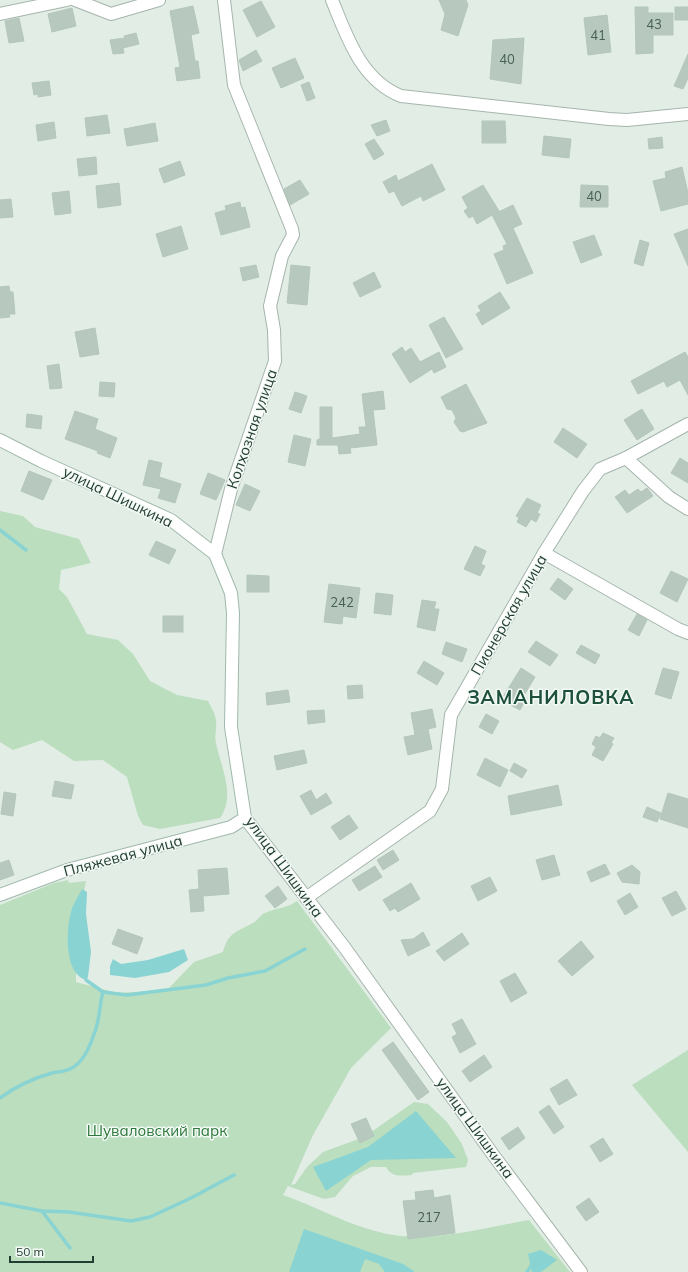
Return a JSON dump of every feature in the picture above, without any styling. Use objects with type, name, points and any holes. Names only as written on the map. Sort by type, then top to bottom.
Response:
[{"type":"street","points":[[0,14],[67,0]]},
{"type":"street","points":[[75,0],[111,14],[159,0]]},
{"type":"street","name":"Колхозная улица","points":[[215,554],[231,489],[275,362],[274,330],[270,306],[282,256],[293,235],[292,229],[234,85],[224,0]]},
{"type":"street","points":[[332,0],[350,45],[367,70],[387,91],[401,96],[621,120],[688,114]]},
{"type":"street","name":"Пионерская улица","points":[[306,898],[430,811],[442,789],[451,715],[544,553],[583,491],[600,469],[626,458],[688,424]]},
{"type":"street","name":"улица Шишкина","points":[[0,440],[41,461],[171,520],[215,554],[231,592],[233,613],[231,727],[245,818],[345,948],[498,1162],[581,1272]]},
{"type":"street","points":[[626,458],[669,497],[688,509]]},
{"type":"street","points":[[544,553],[678,629],[688,633]]},
{"type":"street","name":"Пляжевая улица","points":[[0,895],[67,870],[231,826],[245,818]]},
{"type":"green space","points":[[0,511],[23,516],[35,527],[79,539],[91,563],[61,570],[59,589],[67,597],[87,634],[118,640],[133,654],[150,681],[177,695],[208,701],[216,719],[215,740],[226,781],[227,800],[225,809],[220,818],[160,829],[143,825],[138,816],[127,777],[103,760],[74,761],[42,740],[13,750],[0,742]]},
{"type":"green space","name":"Шуваловский парк","points":[[68,880],[69,883],[86,881],[76,930],[76,982],[117,993],[167,990],[194,962],[223,952],[230,936],[234,933],[253,923],[263,914],[290,905],[297,901],[391,1028],[351,1068],[313,1135],[291,1185],[295,1184],[307,1167],[323,1152],[364,1137],[414,1102],[428,1104],[447,1122],[462,1144],[468,1160],[466,1167],[413,1173],[412,1175],[400,1176],[391,1173],[386,1167],[371,1167],[353,1176],[335,1197],[324,1199],[288,1186],[283,1195],[367,1229],[398,1236],[416,1237],[454,1234],[529,1220],[570,1272],[0,1272],[0,905],[54,883]]},
{"type":"green space","points":[[688,1050],[688,1152],[632,1085]]},
{"type":"water","points":[[82,889],[87,892],[86,914],[91,952],[88,977],[86,980],[79,976],[74,969],[68,950],[69,920],[74,903]]},
{"type":"water","points":[[184,949],[188,960],[169,972],[135,978],[110,975],[110,966],[113,959],[121,964],[148,960]]},
{"type":"water","points":[[416,1111],[456,1158],[371,1160],[326,1191],[313,1167],[368,1147]]},
{"type":"water","points":[[304,1229],[403,1264],[415,1272],[385,1272],[379,1264],[365,1259],[360,1272],[289,1272]]},
{"type":"water","points":[[541,1250],[557,1260],[541,1272],[532,1272],[528,1254]]},
{"type":"building","points":[[439,0],[466,0],[468,5],[458,36],[441,30],[445,14]]},
{"type":"building","points":[[261,1],[275,27],[257,37],[243,10]]},
{"type":"building","points":[[193,6],[199,33],[191,35],[195,61],[198,61],[200,78],[177,81],[175,68],[180,67],[170,11]]},
{"type":"building","points":[[635,7],[648,7],[648,13],[673,13],[673,35],[653,35],[653,53],[636,54]]},
{"type":"building","points":[[675,7],[688,7],[688,20],[675,20]]},
{"type":"building","points":[[72,8],[76,26],[52,32],[48,14]]},
{"type":"building","points":[[607,15],[611,52],[588,55],[584,18]]},
{"type":"building","points":[[19,18],[24,41],[9,43],[5,21]]},
{"type":"building","points":[[136,33],[139,44],[123,48],[124,53],[113,54],[110,40],[125,38],[124,36]]},
{"type":"building","points":[[524,38],[521,84],[490,79],[493,40]]},
{"type":"building","points":[[256,50],[262,61],[243,71],[239,60]]},
{"type":"building","points":[[688,54],[688,78],[683,89],[674,86]]},
{"type":"building","points":[[295,58],[304,78],[281,88],[272,68]]},
{"type":"building","points":[[49,81],[51,95],[38,97],[38,94],[34,95],[32,83]]},
{"type":"building","points":[[309,82],[315,98],[307,101],[301,85]]},
{"type":"building","points":[[107,115],[110,133],[87,136],[85,118]]},
{"type":"building","points":[[386,120],[390,131],[377,136],[371,125]]},
{"type":"building","points":[[482,121],[505,121],[506,143],[482,143]]},
{"type":"building","points":[[54,122],[56,138],[38,141],[36,125]]},
{"type":"building","points":[[155,123],[158,141],[127,146],[124,129]]},
{"type":"building","points":[[544,136],[571,139],[569,158],[542,155]]},
{"type":"building","points":[[662,137],[663,148],[649,149],[648,139]]},
{"type":"building","points":[[374,139],[384,154],[374,160],[365,144]]},
{"type":"building","points":[[96,157],[97,174],[79,176],[77,159]]},
{"type":"building","points":[[180,161],[185,175],[164,183],[159,169]]},
{"type":"building","points":[[432,164],[445,190],[423,201],[421,196],[402,206],[394,191],[389,193],[383,182],[396,175],[398,181]]},
{"type":"building","points":[[682,167],[688,193],[688,204],[661,211],[653,181],[666,178],[665,172]]},
{"type":"building","points":[[300,180],[309,194],[290,205],[284,189]]},
{"type":"building","points":[[119,183],[121,205],[98,208],[96,186]]},
{"type":"building","points":[[483,185],[499,211],[477,224],[473,216],[469,218],[464,211],[468,208],[462,197]]},
{"type":"building","points":[[581,185],[608,186],[608,207],[580,207]]},
{"type":"building","points":[[69,191],[71,213],[55,215],[52,193]]},
{"type":"building","points":[[11,199],[13,217],[0,218],[0,200]]},
{"type":"building","points":[[240,202],[241,208],[245,207],[250,227],[221,235],[215,213],[226,210],[225,206]]},
{"type":"building","points":[[513,205],[522,224],[513,228],[533,273],[507,284],[494,254],[504,250],[503,246],[507,244],[492,215]]},
{"type":"building","points":[[181,226],[188,249],[163,257],[156,234]]},
{"type":"building","points":[[688,229],[688,266],[674,234]]},
{"type":"building","points":[[594,235],[602,255],[581,263],[573,242]]},
{"type":"building","points":[[640,240],[649,243],[643,266],[634,263]]},
{"type":"building","points":[[256,265],[259,277],[243,281],[240,268]]},
{"type":"building","points":[[291,265],[310,267],[307,305],[287,303]]},
{"type":"building","points":[[374,272],[381,287],[360,297],[353,283]]},
{"type":"building","points":[[9,286],[10,292],[13,292],[15,314],[9,314],[10,317],[0,318],[0,287]]},
{"type":"building","points":[[500,292],[510,308],[482,325],[476,314],[481,311],[478,306]]},
{"type":"building","points":[[444,317],[463,349],[446,358],[429,325]]},
{"type":"building","points":[[95,328],[99,354],[80,357],[75,332]]},
{"type":"building","points":[[402,347],[405,352],[411,348],[420,362],[439,352],[446,367],[434,373],[432,369],[410,383],[392,354]]},
{"type":"building","points":[[685,352],[688,357],[688,395],[680,380],[667,387],[664,381],[638,394],[631,381]]},
{"type":"building","points":[[59,364],[62,388],[50,389],[47,366]]},
{"type":"building","points":[[100,382],[115,383],[114,397],[99,396]]},
{"type":"building","points":[[466,384],[487,423],[463,432],[460,431],[454,422],[456,418],[452,410],[447,409],[441,397]]},
{"type":"building","points":[[383,391],[385,409],[373,410],[377,445],[350,448],[351,453],[339,454],[338,445],[317,445],[317,440],[320,439],[320,407],[332,407],[332,438],[360,434],[359,427],[366,427],[362,394]]},
{"type":"building","points":[[295,392],[307,396],[301,413],[289,409]]},
{"type":"building","points":[[642,409],[654,429],[637,440],[624,420]]},
{"type":"building","points":[[75,411],[98,419],[95,429],[117,438],[110,458],[97,453],[98,451],[65,439]]},
{"type":"building","points":[[27,414],[42,416],[41,429],[26,427]]},
{"type":"building","points":[[563,428],[587,444],[577,458],[554,442]]},
{"type":"building","points":[[294,435],[311,439],[305,466],[288,462]]},
{"type":"building","points":[[680,458],[688,463],[688,483],[671,473]]},
{"type":"building","points":[[149,460],[162,463],[159,477],[181,484],[175,503],[158,498],[161,489],[143,485]]},
{"type":"building","points":[[29,471],[52,480],[43,500],[21,491]]},
{"type":"building","points":[[208,473],[225,480],[216,500],[200,494]]},
{"type":"building","points":[[245,484],[260,491],[250,511],[236,505]]},
{"type":"building","points":[[647,488],[653,496],[627,513],[615,497],[625,490],[629,495],[638,489],[641,492]]},
{"type":"building","points":[[527,498],[541,505],[537,513],[540,514],[536,522],[531,519],[526,527],[517,522],[519,518],[516,516]]},
{"type":"building","points":[[156,541],[176,550],[169,564],[149,555]]},
{"type":"building","points":[[475,546],[486,551],[481,564],[485,566],[480,576],[464,569]]},
{"type":"building","points":[[671,571],[688,579],[677,602],[660,593]]},
{"type":"building","points":[[247,575],[269,576],[269,592],[247,592]]},
{"type":"building","points":[[558,578],[573,589],[565,600],[550,589]]},
{"type":"building","points":[[329,584],[360,588],[356,618],[343,616],[342,624],[324,622]]},
{"type":"building","points":[[376,593],[393,595],[391,615],[374,613]]},
{"type":"building","points":[[422,600],[436,602],[434,609],[439,609],[435,631],[417,627]]},
{"type":"building","points":[[637,614],[647,620],[639,636],[628,630]]},
{"type":"building","points":[[163,616],[183,616],[183,632],[163,632]]},
{"type":"building","points":[[536,641],[558,655],[550,666],[528,652]]},
{"type":"building","points":[[446,642],[467,649],[462,662],[442,654]]},
{"type":"building","points":[[581,645],[600,655],[595,664],[576,653]]},
{"type":"building","points":[[424,661],[444,673],[437,685],[417,673]]},
{"type":"building","points":[[521,668],[535,677],[523,697],[526,699],[520,710],[501,700]]},
{"type":"building","points":[[663,668],[679,672],[671,699],[655,694]]},
{"type":"building","points":[[362,685],[363,698],[348,699],[347,686]]},
{"type":"building","points":[[288,690],[290,702],[267,705],[266,693]]},
{"type":"building","points":[[432,709],[436,727],[428,729],[432,749],[408,755],[404,737],[415,735],[411,713]]},
{"type":"building","points":[[324,710],[325,722],[308,724],[307,711]]},
{"type":"building","points":[[486,714],[499,721],[492,734],[479,727]]},
{"type":"building","points":[[603,733],[614,738],[611,743],[613,744],[603,761],[592,755],[596,747],[592,744],[596,736],[600,738]]},
{"type":"building","points":[[304,750],[307,763],[277,770],[274,756]]},
{"type":"building","points":[[485,758],[508,770],[500,787],[477,775]]},
{"type":"building","points":[[514,763],[527,770],[522,778],[510,771]]},
{"type":"building","points":[[55,781],[74,785],[71,799],[52,796]]},
{"type":"building","points":[[558,785],[562,805],[511,815],[508,796]]},
{"type":"building","points":[[311,790],[316,800],[326,793],[332,803],[311,815],[300,796]]},
{"type":"building","points":[[4,792],[16,794],[13,816],[1,814]]},
{"type":"building","points":[[668,793],[688,799],[688,828],[660,819]]},
{"type":"building","points":[[647,807],[661,813],[657,822],[643,817]]},
{"type":"building","points":[[349,815],[358,828],[340,840],[331,827]]},
{"type":"building","points":[[393,850],[399,860],[383,870],[377,860]]},
{"type":"building","points":[[554,855],[560,875],[542,880],[536,860]]},
{"type":"building","points":[[9,860],[14,875],[0,880],[0,863]]},
{"type":"building","points":[[605,864],[610,874],[591,882],[587,872]]},
{"type":"building","points":[[632,865],[640,872],[639,884],[622,882],[617,873]]},
{"type":"building","points":[[375,866],[382,877],[359,891],[352,880]]},
{"type":"building","points":[[227,868],[229,894],[203,896],[204,911],[191,912],[189,890],[199,889],[198,870]]},
{"type":"building","points":[[490,877],[497,891],[478,901],[471,886]]},
{"type":"building","points":[[411,883],[420,899],[398,912],[395,908],[390,911],[383,900]]},
{"type":"building","points":[[278,886],[287,899],[275,908],[265,896]]},
{"type":"building","points":[[676,891],[686,909],[672,916],[662,898]]},
{"type":"building","points":[[630,893],[638,907],[625,915],[617,901]]},
{"type":"building","points":[[118,929],[143,938],[137,954],[112,944]]},
{"type":"building","points":[[423,932],[430,945],[408,956],[401,940],[413,939]]},
{"type":"building","points":[[462,933],[469,944],[444,961],[436,951]]},
{"type":"building","points":[[581,941],[594,957],[572,976],[558,961]]},
{"type":"building","points":[[515,973],[527,993],[511,1002],[500,981]]},
{"type":"building","points":[[462,1019],[476,1044],[460,1053],[452,1037],[457,1034],[452,1024]]},
{"type":"building","points":[[393,1042],[429,1092],[418,1100],[382,1050]]},
{"type":"building","points":[[484,1055],[492,1067],[470,1082],[462,1071]]},
{"type":"building","points":[[567,1079],[577,1095],[559,1105],[550,1089]]},
{"type":"building","points":[[549,1105],[564,1127],[554,1134],[539,1112]]},
{"type":"building","points":[[366,1118],[374,1136],[360,1143],[351,1124]]},
{"type":"building","points":[[518,1127],[525,1138],[509,1150],[501,1138]]},
{"type":"building","points":[[603,1138],[613,1154],[600,1162],[590,1146]]},
{"type":"building","points":[[433,1190],[434,1198],[450,1195],[455,1233],[408,1239],[403,1201],[416,1200],[415,1192]]},
{"type":"building","points":[[589,1198],[599,1212],[586,1221],[576,1207]]},
{"type":"waterway","points":[[0,530],[26,550]]},
{"type":"waterway","points":[[0,1098],[32,1080],[72,1068],[81,1060],[87,1052],[96,1029],[103,992],[127,995],[206,985],[228,978],[265,971],[305,949]]},
{"type":"waterway","points":[[86,980],[103,992]]},
{"type":"waterway","points":[[0,1203],[42,1211],[69,1212],[131,1221],[150,1217],[191,1198],[234,1175]]},
{"type":"waterway","points":[[42,1211],[70,1248]]},
{"type":"waterway","points":[[527,1272],[533,1263]]},
{"type":"district","name":"ЗАМАНИЛОВКА","points":[[551,697]]}]
